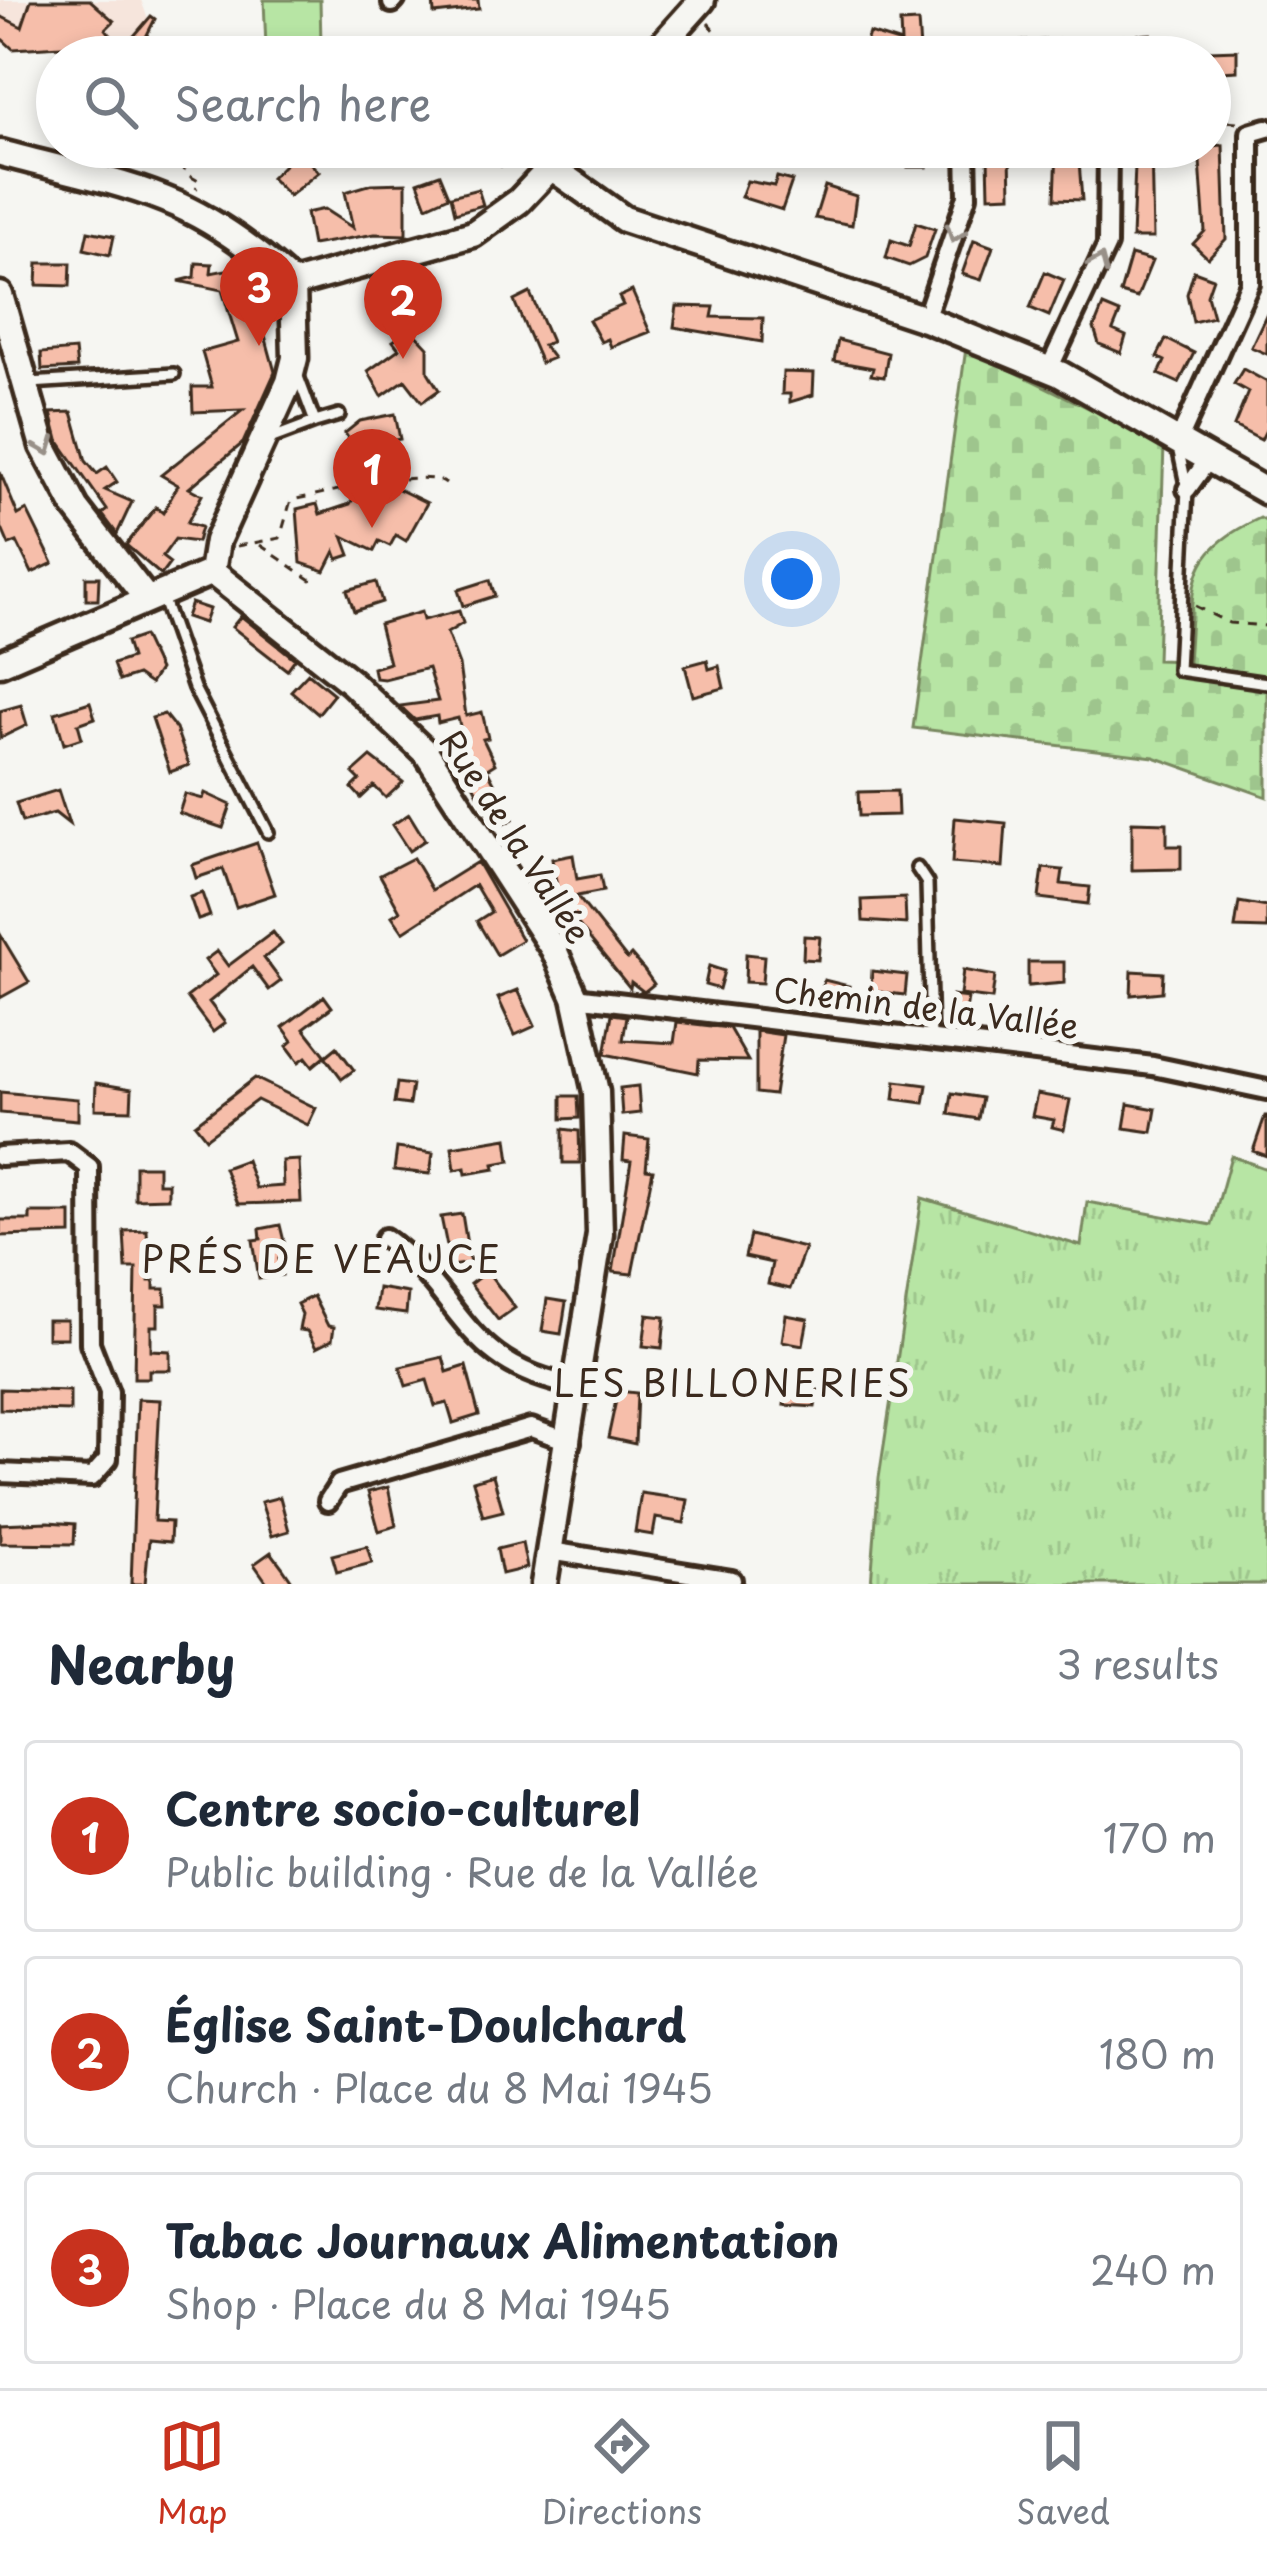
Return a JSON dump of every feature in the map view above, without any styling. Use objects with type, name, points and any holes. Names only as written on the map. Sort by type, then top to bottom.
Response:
[{"type":"street","points":[[670,36],[698,5]]},
{"type":"street","points":[[1178,442],[1259,283],[1258,130]]},
{"type":"street","points":[[1,153],[36,157]]},
{"type":"street","points":[[0,663],[212,572],[217,541],[293,364],[293,284],[229,230],[166,189],[110,168]]},
{"type":"street","points":[[293,284],[473,234],[519,201],[550,168]]},
{"type":"street","points":[[552,168],[624,219],[925,319],[1049,369],[1267,492]]},
{"type":"street","points":[[925,319],[968,196],[967,168]]},
{"type":"street","points":[[1049,369],[1107,245],[1108,168]]},
{"type":"street","points":[[0,295],[43,446],[76,508],[153,595]]},
{"type":"street","points":[[1186,489],[1208,460]]},
{"type":"street","name":"Rue de la Vallée","points":[[212,572],[351,682],[428,754],[554,950],[575,997],[596,1092],[600,1234],[571,1442],[544,1584]]},
{"type":"street","name":"Chemin de la Vallée","points":[[575,997],[1153,1066],[1267,1090]]},
{"type":"street","points":[[0,1156],[69,1152],[89,1167],[90,1343],[109,1392],[108,1459],[92,1477],[0,1473]]},
{"type":"street","points":[[385,1238],[404,1252],[453,1315],[510,1367],[579,1387]]},
{"type":"street","points":[[328,1501],[339,1484],[531,1428],[571,1442]]},
{"type":"street","points":[[550,1551],[732,1580]]},
{"type":"lane","points":[[293,364],[315,422]]},
{"type":"lane","points":[[26,384],[174,374]]},
{"type":"lane","points":[[262,442],[339,415]]},
{"type":"lane","points":[[1178,442],[1186,489],[1178,670],[1267,683]]},
{"type":"lane","points":[[153,595],[194,688],[268,832]]},
{"type":"lane","points":[[917,868],[927,883],[932,1039]]},
{"type":"path","points":[[698,5],[722,36]]},
{"type":"path","points":[[185,168],[183,172],[200,182],[196,189]]},
{"type":"path","points":[[217,541],[244,548],[280,538],[291,500],[416,477],[438,477],[446,484]]},
{"type":"path","points":[[259,543],[314,582]]},
{"type":"path","points":[[1180,594],[1220,620],[1267,626]]},
{"type":"shaded area","points":[[0,0],[141,0],[148,19],[143,36],[36,36],[36,48],[13,49],[5,42],[0,47]]},
{"type":"green space","points":[[264,0],[320,0],[321,36],[266,36]]},
{"type":"green space","points":[[966,348],[1164,445],[1157,660],[1188,661],[1193,591],[1205,559],[1235,531],[1260,518],[1267,522],[1267,797],[1154,757],[913,728]]},
{"type":"green space","points":[[1231,1156],[1267,1169],[1267,1584],[871,1584],[879,1478],[922,1198],[1081,1246],[1087,1202],[1212,1225]]},
{"type":"building","points":[[31,0],[90,0],[114,21],[106,29],[111,36],[36,36],[36,48],[13,49],[0,37],[0,16],[22,27]]},
{"type":"building","points":[[433,0],[478,0],[479,9],[434,14]]},
{"type":"building","points":[[151,16],[155,19],[146,36],[134,36]]},
{"type":"building","points":[[918,22],[919,36],[901,36],[900,23]]},
{"type":"building","points":[[1231,50],[1237,50],[1237,71],[1231,71]]},
{"type":"building","points":[[281,168],[319,172],[289,196],[271,178]]},
{"type":"building","points":[[988,168],[1010,168],[1011,195],[989,196]]},
{"type":"building","points":[[1056,168],[1079,168],[1082,200],[1055,199]]},
{"type":"building","points":[[1135,168],[1151,168],[1153,238],[1132,238]]},
{"type":"building","points":[[1200,168],[1224,168],[1226,239],[1208,258],[1193,244],[1205,231]]},
{"type":"building","points":[[440,174],[449,196],[427,206],[418,182]]},
{"type":"building","points":[[777,177],[792,181],[782,210],[741,197],[747,181],[774,186]]},
{"type":"building","points":[[406,183],[406,235],[375,234],[312,245],[306,213],[324,209],[353,228],[345,192],[372,184]]},
{"type":"building","points":[[825,186],[856,196],[852,225],[815,218]]},
{"type":"building","points":[[478,189],[483,205],[455,213],[451,196]]},
{"type":"building","points":[[916,223],[935,229],[925,258],[909,266],[886,258],[891,240],[909,246]]},
{"type":"building","points":[[88,231],[114,236],[110,255],[84,249]]},
{"type":"building","points":[[974,240],[993,247],[981,280],[962,274]]},
{"type":"building","points":[[1131,255],[1152,261],[1137,298],[1120,293]]},
{"type":"building","points":[[38,263],[71,263],[70,286],[37,285]]},
{"type":"building","points":[[196,263],[212,264],[211,273],[246,266],[275,372],[243,443],[189,488],[202,495],[187,523],[201,527],[197,542],[175,539],[162,557],[170,563],[161,575],[126,545],[156,507],[163,513],[178,485],[161,475],[243,410],[193,412],[192,387],[212,387],[202,352],[238,342],[222,290],[179,281],[195,277]]},
{"type":"building","points":[[1194,271],[1213,278],[1207,295],[1213,317],[1193,322],[1187,294]]},
{"type":"building","points":[[1045,272],[1064,280],[1049,316],[1030,308]]},
{"type":"building","points":[[632,291],[650,332],[611,347],[608,339],[601,342],[589,320],[623,305],[619,297]]},
{"type":"building","points":[[530,293],[551,342],[543,345],[553,358],[541,363],[514,301]]},
{"type":"building","points":[[677,306],[714,307],[712,317],[763,318],[762,342],[674,327]]},
{"type":"building","points":[[1103,306],[1120,313],[1113,330],[1126,336],[1121,353],[1099,344],[1094,328]]},
{"type":"building","points":[[1267,313],[1267,354],[1251,347]]},
{"type":"building","points":[[411,329],[428,347],[428,372],[439,390],[422,402],[405,380],[382,396],[368,371],[399,349],[393,341]]},
{"type":"building","points":[[1166,339],[1194,353],[1179,383],[1159,374],[1165,361],[1157,357]]},
{"type":"building","points":[[838,340],[888,353],[884,377],[871,375],[873,368],[834,361]]},
{"type":"building","points":[[75,350],[77,368],[42,370],[41,353]]},
{"type":"building","points":[[1243,369],[1267,382],[1267,428],[1261,440],[1234,426],[1248,392],[1234,384]]},
{"type":"building","points":[[783,372],[814,373],[813,395],[790,402],[790,394],[782,394]]},
{"type":"building","points":[[72,412],[86,461],[97,474],[107,467],[117,482],[105,490],[132,502],[117,534],[102,514],[107,510],[58,440],[51,413]]},
{"type":"building","points":[[395,414],[400,439],[366,446],[365,438],[353,446],[345,433],[360,421]]},
{"type":"building","points":[[0,472],[18,515],[27,510],[53,563],[32,573],[17,542],[9,545],[0,524]]},
{"type":"building","points":[[388,484],[427,503],[406,541],[396,535],[390,546],[379,541],[374,551],[343,536],[350,555],[338,559],[335,551],[325,571],[301,563],[297,509],[317,504],[320,514],[350,504],[355,495],[366,500],[372,489],[382,495]]},
{"type":"building","points":[[86,577],[99,577],[98,600],[86,600]]},
{"type":"building","points":[[490,580],[495,596],[463,606],[458,590]]},
{"type":"building","points":[[376,582],[382,602],[354,611],[347,590]]},
{"type":"building","points":[[191,603],[209,609],[204,623],[186,617]]},
{"type":"building","points":[[459,611],[463,623],[447,633],[459,665],[466,716],[482,712],[488,738],[483,739],[495,764],[487,769],[513,819],[496,828],[471,780],[466,783],[457,770],[469,763],[458,718],[438,723],[437,716],[415,720],[400,706],[438,701],[428,668],[384,679],[375,678],[373,668],[389,663],[379,624],[421,612],[423,620]]},
{"type":"building","points":[[241,616],[295,659],[287,670],[232,627]]},
{"type":"building","points":[[143,636],[159,670],[150,684],[137,675],[119,681],[113,664],[131,658],[126,642]]},
{"type":"building","points":[[707,660],[709,669],[719,666],[724,688],[693,696],[685,666]]},
{"type":"building","points":[[308,673],[334,694],[318,714],[291,691]]},
{"type":"building","points":[[90,702],[95,718],[78,724],[82,738],[64,744],[55,713]]},
{"type":"building","points":[[21,705],[27,725],[0,738],[0,711]]},
{"type":"building","points":[[164,714],[176,729],[189,765],[170,772],[152,718]]},
{"type":"building","points":[[371,757],[403,782],[386,798],[374,786],[361,798],[352,788],[360,780],[353,773]]},
{"type":"building","points":[[58,790],[69,824],[55,813],[22,822],[16,803]]},
{"type":"building","points":[[897,791],[898,815],[859,816],[858,792]]},
{"type":"building","points":[[205,793],[231,805],[223,828],[179,813],[185,794],[203,799]]},
{"type":"building","points":[[409,814],[425,840],[409,851],[392,825]]},
{"type":"building","points":[[955,818],[1006,823],[1003,867],[952,863]]},
{"type":"building","points":[[1132,822],[1167,823],[1167,846],[1181,846],[1181,869],[1132,870]]},
{"type":"building","points":[[257,843],[275,894],[236,907],[223,869],[196,878],[192,865]]},
{"type":"building","points":[[573,855],[577,879],[600,875],[603,891],[577,896],[627,959],[631,955],[654,984],[644,992],[631,982],[630,988],[578,924],[565,915],[555,922],[542,901],[558,893],[552,859]]},
{"type":"building","points":[[413,858],[432,890],[477,862],[522,940],[497,955],[477,921],[491,912],[475,885],[403,932],[392,916],[400,911],[380,875]]},
{"type":"building","points":[[1043,868],[1063,870],[1061,884],[1090,887],[1088,904],[1039,898]]},
{"type":"building","points":[[202,893],[210,916],[198,920],[190,897]]},
{"type":"building","points":[[905,898],[906,924],[863,921],[862,900]]},
{"type":"building","points":[[1239,902],[1267,907],[1267,929],[1235,928]]},
{"type":"building","points":[[273,932],[282,944],[264,958],[281,981],[269,990],[252,967],[209,1002],[225,1023],[213,1032],[187,997],[216,975],[205,960],[217,951],[228,966]]},
{"type":"building","points":[[0,934],[29,982],[0,998]]},
{"type":"building","points":[[804,936],[820,937],[818,960],[803,959]]},
{"type":"building","points":[[746,954],[764,956],[762,983],[745,982]]},
{"type":"building","points":[[1028,962],[1064,962],[1064,983],[1028,986]]},
{"type":"building","points":[[709,966],[724,971],[719,989],[705,985]]},
{"type":"building","points":[[963,970],[995,976],[992,999],[960,995]]},
{"type":"building","points":[[872,971],[907,975],[905,995],[871,991]]},
{"type":"building","points":[[1132,971],[1163,973],[1162,992],[1131,995]]},
{"type":"building","points":[[824,980],[849,986],[845,1004],[820,998]]},
{"type":"building","points":[[518,990],[535,1026],[515,1035],[498,998]]},
{"type":"building","points":[[324,996],[332,1007],[304,1028],[326,1056],[337,1047],[354,1070],[342,1079],[325,1056],[313,1066],[306,1057],[299,1062],[287,1046],[293,1041],[283,1027]]},
{"type":"building","points":[[952,996],[968,998],[965,1018],[950,1016]]},
{"type":"building","points":[[612,1014],[627,1016],[623,1040],[674,1043],[677,1022],[729,1028],[748,1061],[699,1060],[698,1073],[605,1054]]},
{"type":"building","points":[[756,1031],[783,1035],[774,1095],[756,1093]]},
{"type":"building","points":[[255,1078],[316,1108],[308,1125],[257,1100],[206,1138],[195,1124]]},
{"type":"building","points":[[896,1081],[927,1085],[924,1103],[894,1099]]},
{"type":"building","points":[[96,1083],[132,1089],[131,1110],[95,1109]]},
{"type":"building","points":[[397,1083],[412,1085],[409,1105],[394,1103]]},
{"type":"building","points":[[638,1086],[640,1113],[622,1115],[620,1088]]},
{"type":"building","points":[[0,1092],[78,1099],[78,1120],[0,1113]]},
{"type":"building","points":[[952,1093],[982,1098],[978,1119],[949,1114]]},
{"type":"building","points":[[1037,1094],[1070,1100],[1064,1130],[1052,1127],[1054,1120],[1032,1116]]},
{"type":"building","points":[[562,1096],[578,1096],[579,1118],[562,1119]]},
{"type":"building","points":[[1128,1104],[1156,1109],[1152,1132],[1124,1128]]},
{"type":"building","points":[[1267,1116],[1267,1156],[1253,1151]]},
{"type":"building","points":[[563,1129],[579,1131],[580,1163],[563,1163]]},
{"type":"building","points":[[625,1136],[649,1139],[646,1169],[653,1170],[632,1274],[613,1272],[631,1161],[623,1160]]},
{"type":"building","points":[[507,1138],[510,1161],[466,1174],[465,1168],[455,1170],[452,1147]]},
{"type":"building","points":[[397,1148],[433,1153],[430,1174],[394,1170]]},
{"type":"building","points":[[246,1160],[256,1188],[283,1186],[282,1161],[299,1160],[301,1202],[238,1204],[224,1168]]},
{"type":"building","points":[[135,1166],[158,1166],[158,1183],[168,1183],[168,1198],[135,1199]]},
{"type":"building","points":[[30,1213],[71,1213],[71,1234],[0,1236],[0,1220],[30,1220]]},
{"type":"building","points":[[462,1214],[470,1263],[451,1266],[441,1217]]},
{"type":"building","points":[[280,1225],[288,1258],[279,1259],[282,1275],[259,1279],[253,1240],[261,1239],[260,1229]]},
{"type":"building","points":[[147,1230],[149,1281],[154,1281],[154,1289],[165,1289],[166,1305],[158,1305],[158,1326],[151,1326],[151,1350],[170,1351],[170,1370],[149,1370],[149,1378],[134,1378],[136,1268],[126,1268],[124,1231]]},
{"type":"building","points":[[750,1235],[805,1248],[790,1289],[768,1284],[772,1263],[745,1257]]},
{"type":"building","points":[[487,1271],[515,1308],[498,1320],[470,1284]]},
{"type":"building","points":[[378,1288],[408,1293],[406,1314],[375,1310]]},
{"type":"building","points":[[313,1296],[328,1326],[334,1327],[332,1340],[316,1348],[307,1331],[299,1330],[302,1314],[297,1304]]},
{"type":"building","points":[[547,1299],[566,1302],[561,1334],[542,1331]]},
{"type":"building","points":[[647,1315],[665,1317],[662,1348],[643,1346]]},
{"type":"building","points":[[786,1315],[808,1319],[803,1345],[782,1341]]},
{"type":"building","points":[[47,1320],[67,1320],[67,1338],[47,1338]]},
{"type":"building","points":[[443,1357],[447,1372],[466,1366],[479,1415],[453,1423],[447,1403],[435,1406],[427,1380],[406,1386],[400,1367]]},
{"type":"building","points":[[790,1368],[811,1371],[808,1385],[818,1390],[815,1407],[784,1405]]},
{"type":"building","points":[[0,1389],[70,1391],[70,1411],[0,1409]]},
{"type":"building","points":[[618,1391],[637,1393],[635,1444],[608,1438]]},
{"type":"building","points":[[138,1399],[160,1400],[154,1521],[171,1522],[170,1542],[149,1540],[145,1584],[131,1584]]},
{"type":"building","points":[[493,1475],[503,1511],[483,1516],[473,1481]]},
{"type":"building","points":[[388,1487],[396,1526],[379,1531],[368,1492]]},
{"type":"building","points":[[641,1493],[688,1500],[684,1523],[656,1518],[653,1535],[635,1532]]},
{"type":"building","points":[[280,1497],[289,1531],[272,1536],[261,1502]]},
{"type":"building","points":[[0,1524],[75,1524],[74,1544],[0,1543]]},
{"type":"building","points":[[522,1543],[527,1568],[502,1574],[497,1549]]},
{"type":"building","points":[[367,1546],[372,1563],[337,1572],[332,1555]]},
{"type":"building","points":[[271,1552],[294,1584],[268,1584],[254,1564]]},
{"type":"place","name":"Tabac Journaux Alimentation","points":[[259,346]]},
{"type":"place","name":"Église Saint-Doulchard","points":[[403,359]]},
{"type":"place","name":"Centre socio-culturel","points":[[372,528]]},
{"type":"district","name":"PRÉS DE VEAUCE","points":[[322,1260]]},
{"type":"district","name":"LES BILLONERIES","points":[[733,1384]]}]
